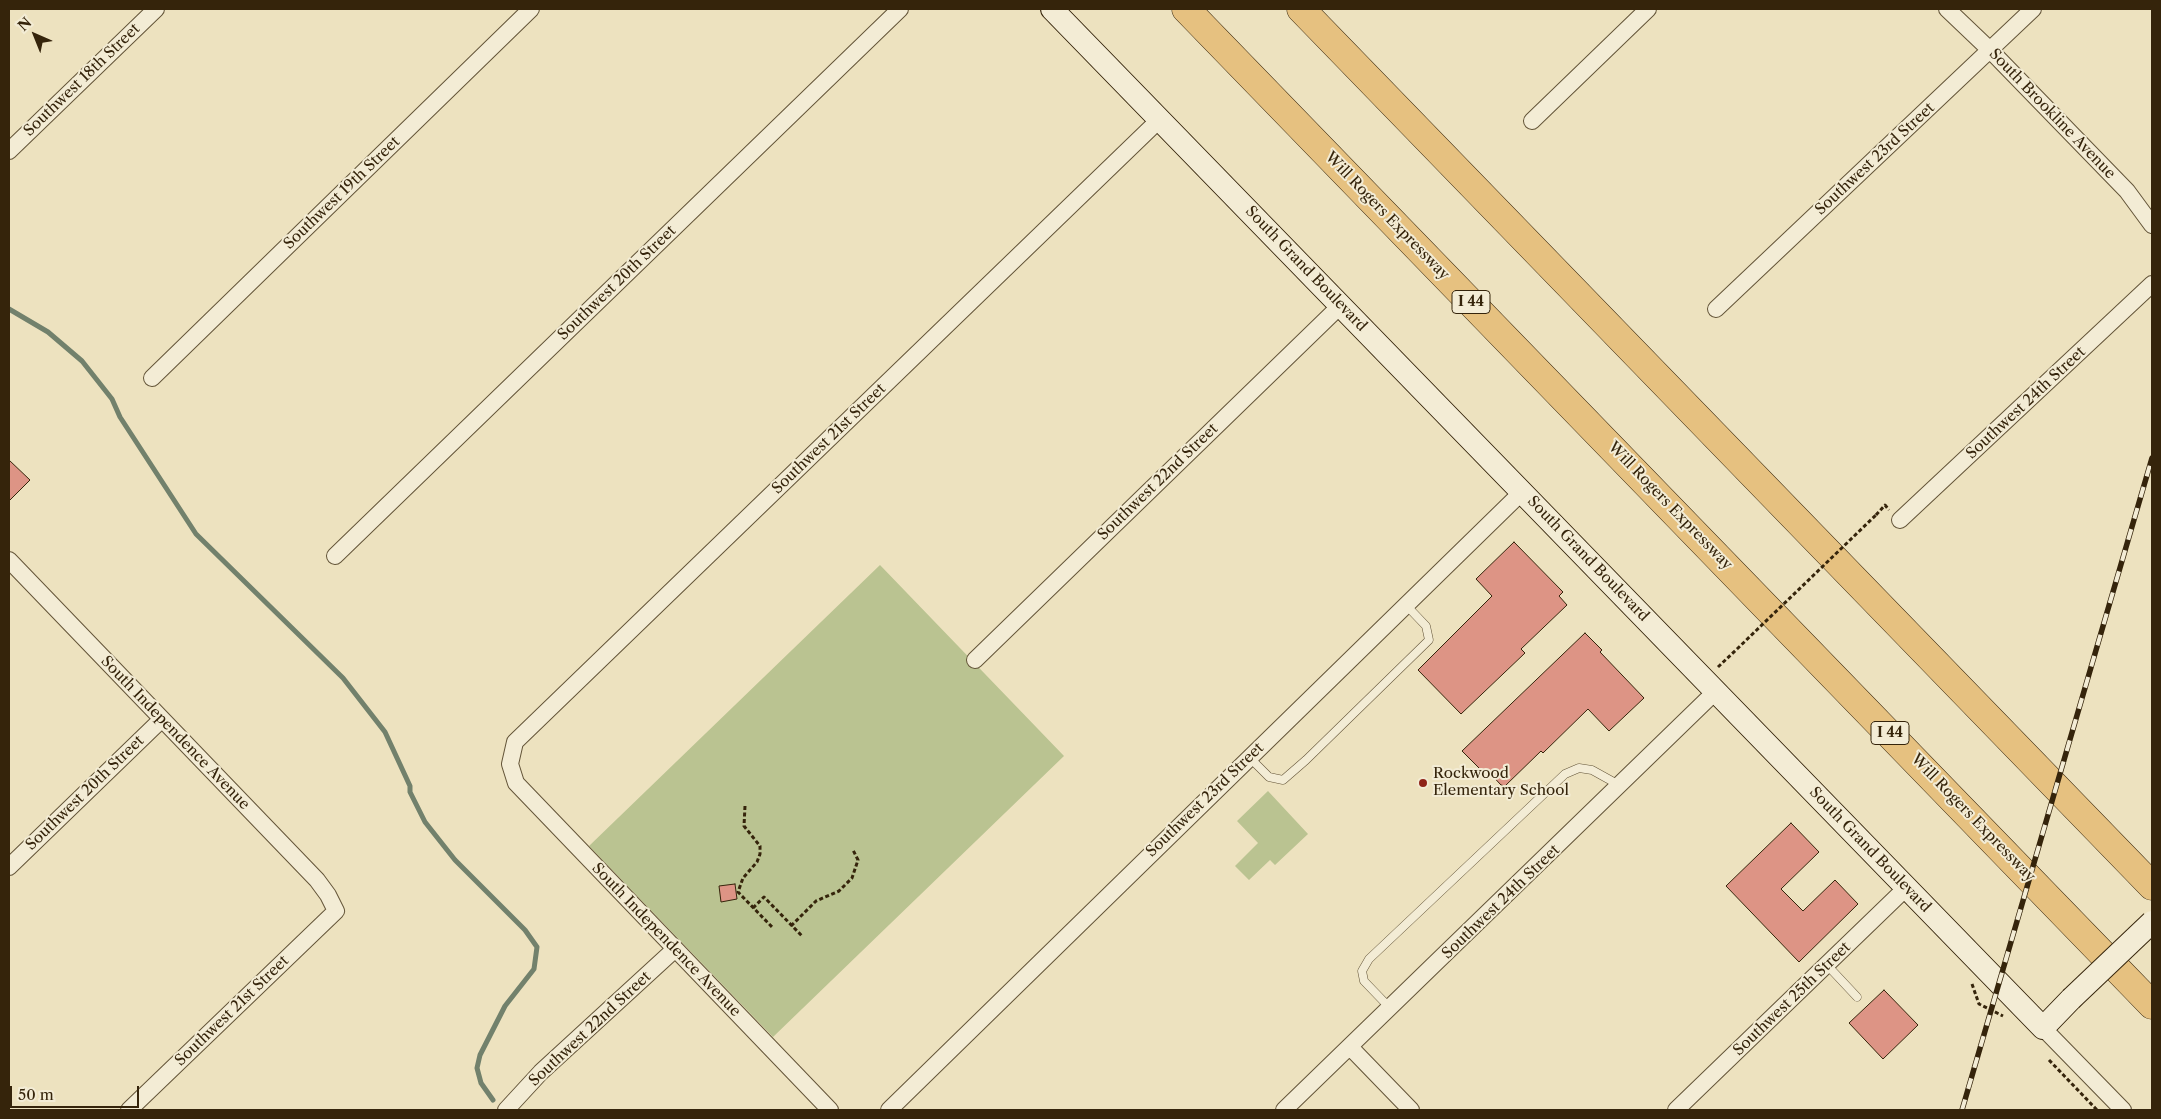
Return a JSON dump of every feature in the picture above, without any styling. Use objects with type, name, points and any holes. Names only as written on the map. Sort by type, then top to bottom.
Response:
[{"type":"highway","name":"Will Rogers Expressway","points":[[1186,9],[2152,1005]]},
{"type":"highway","points":[[1302,9],[2152,886]]},
{"type":"street","name":"Southwest 18th Street","points":[[9,151],[156,9]]},
{"type":"street","name":"Southwest 19th Street","points":[[152,378],[531,9]]},
{"type":"street","name":"Southwest 20th Street","points":[[335,556],[900,9]]},
{"type":"street","name":"South Grand Boulevard","points":[[1052,9],[1523,491],[2123,1110]]},
{"type":"street","points":[[1532,122],[1648,9]]},
{"type":"street","name":"South Brookline Avenue","points":[[1947,9],[1990,50],[2127,191],[2152,225]]},
{"type":"street","name":"Southwest 23rd Street","points":[[1716,310],[2033,9]]},
{"type":"street","name":"Southwest 21st Street","points":[[510,764],[515,742],[1160,119]]},
{"type":"street","name":"Southwest 24th Street","points":[[1900,520],[2152,284]]},
{"type":"street","name":"Southwest 22nd Street","points":[[976,660],[1342,305]]},
{"type":"street","name":"Southwest 23rd Street","points":[[888,1110],[1523,491]]},
{"type":"street","name":"South Independence Avenue","points":[[9,560],[317,880],[336,911]]},
{"type":"street","name":"Southwest 24th Street","points":[[1284,1110],[1716,691]]},
{"type":"street","name":"Southwest 20th Street","points":[[9,867],[162,719]]},
{"type":"street","name":"South Independence Avenue","points":[[510,764],[516,783],[674,950],[830,1110]]},
{"type":"street","name":"Southwest 25th Street","points":[[1676,1110],[1907,888]]},
{"type":"street","name":"Southwest 21st Street","points":[[129,1110],[336,911]]},
{"type":"street","points":[[2043,1028],[2152,922]]},
{"type":"street","name":"Southwest 22nd Street","points":[[506,1110],[541,1072],[674,950]]},
{"type":"street","points":[[1350,1047],[1411,1110]]},
{"type":"lane","points":[[1249,757],[1269,776],[1283,780],[1313,753],[1429,640],[1426,626],[1406,605]]},
{"type":"lane","points":[[1390,1008],[1364,981],[1362,971],[1369,959],[1565,774],[1579,768],[1592,770],[1620,786]]},
{"type":"lane","points":[[1827,965],[1857,997]]},
{"type":"path","points":[[1717,668],[1876,515]]},
{"type":"path","points":[[745,806],[744,826],[760,846],[760,854],[757,862],[743,878],[738,892],[773,928]]},
{"type":"path","points":[[791,926],[816,901],[839,891],[852,878],[858,860],[853,850]]},
{"type":"path","points":[[753,908],[764,897],[802,936]]},
{"type":"path","points":[[1979,1004],[2008,1018]]},
{"type":"path","points":[[2044,1055],[2097,1110]]},
{"type":"green space","points":[[880,565],[1064,756],[773,1037],[589,846]]},
{"type":"green space","points":[[1268,791],[1308,834],[1275,865],[1270,860],[1249,880],[1235,866],[1258,843],[1237,821]]},
{"type":"building","points":[[9,460],[30,480],[9,501]]},
{"type":"building","points":[[1514,542],[1563,592],[1559,596],[1567,605],[1521,649],[1525,653],[1461,714],[1418,670],[1492,596],[1476,579]]},
{"type":"building","points":[[1585,633],[1602,650],[1600,652],[1644,698],[1609,731],[1588,709],[1543,753],[1541,751],[1505,786],[1501,785],[1487,770],[1484,773],[1462,751]]},
{"type":"building","points":[[1791,823],[1819,852],[1781,889],[1803,911],[1835,880],[1858,904],[1799,962],[1726,886]]},
{"type":"building","points":[[735,884],[737,899],[721,902],[719,886]]},
{"type":"building","points":[[1884,990],[1918,1025],[1883,1059],[1849,1023]]},
{"type":"waterway","points":[[9,309],[48,332],[82,361],[112,399],[120,417],[196,534],[343,678],[385,732],[410,786],[410,792],[425,822],[455,860],[525,930],[537,947],[534,969],[505,1006],[480,1055],[477,1068],[481,1083],[493,1100]]},
{"type":"railway","points":[[1962,1110],[2152,458]]},
{"type":"place","name":"Rockwood Elementary School","points":[[1423,783]]}]
